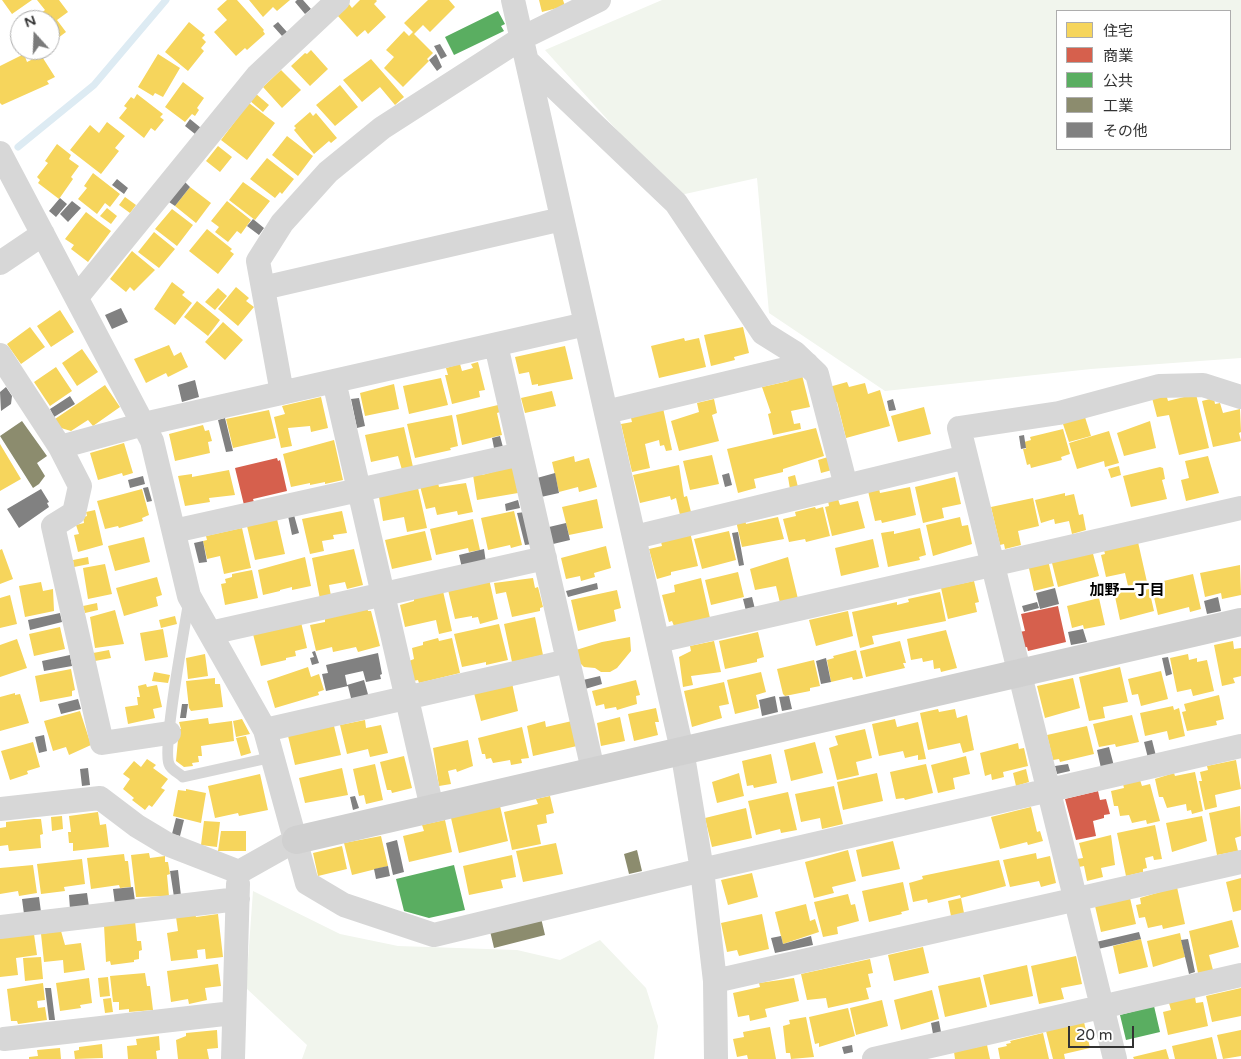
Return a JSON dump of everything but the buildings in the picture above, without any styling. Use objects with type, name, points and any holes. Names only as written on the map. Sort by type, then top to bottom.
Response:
[{"type":"street","points":[[77,297],[257,76],[338,0]]},
{"type":"street","points":[[513,0],[636,537],[682,750],[702,870],[715,982],[716,1059]]},
{"type":"street","points":[[282,393],[258,261],[282,223],[328,172],[382,128],[522,38],[599,0]]},
{"type":"street","points":[[527,61],[676,203],[763,332],[795,353],[817,374],[846,486]]},
{"type":"street","points":[[0,153],[152,441],[189,596],[266,730],[307,883],[344,906],[434,935],[702,870],[1241,746]]},
{"type":"street","points":[[263,288],[562,219]]},
{"type":"street","points":[[0,263],[43,234]]},
{"type":"street","points":[[60,447],[144,424],[586,324]]},
{"type":"street","points":[[496,344],[593,770]]},
{"type":"street","points":[[0,355],[60,447],[80,486],[74,513],[53,526],[102,742],[169,733]]},
{"type":"street","points":[[606,412],[807,364]]},
{"type":"street","points":[[334,381],[432,808]]},
{"type":"street","points":[[1114,1059],[959,428],[1059,413],[1159,386],[1203,385],[1241,397]]},
{"type":"street","points":[[174,531],[521,454]]},
{"type":"street","points":[[636,537],[966,456]]},
{"type":"street","points":[[658,641],[1241,508]]},
{"type":"street","points":[[210,633],[545,558]]},
{"type":"street","points":[[239,872],[296,840],[1241,622]]},
{"type":"street","points":[[266,730],[568,661]]},
{"type":"street","points":[[1,805],[100,798],[137,826],[166,844],[239,872]]},
{"type":"street","points":[[715,982],[1241,862]]},
{"type":"street","points":[[233,1059],[239,872]]},
{"type":"street","points":[[0,927],[238,899]]},
{"type":"street","points":[[874,1059],[1241,975]]},
{"type":"street","points":[[4,1043],[233,1013]]},
{"type":"lane","points":[[189,596],[169,733],[168,759],[170,766],[183,777],[273,757]]},
{"type":"shaded area","points":[[662,0],[1241,0],[1241,358],[1091,369],[885,391],[769,313],[757,178],[676,196],[545,50]]},
{"type":"shaded area","points":[[253,891],[340,934],[398,946],[517,950],[560,960],[600,940],[646,988],[658,1026],[654,1059],[302,1059],[307,1045],[246,988]]},
{"type":"waterway","points":[[18,147],[94,85],[166,0]]},
{"type":"district","name":"加野一丁目","points":[[1127,591]]}]
